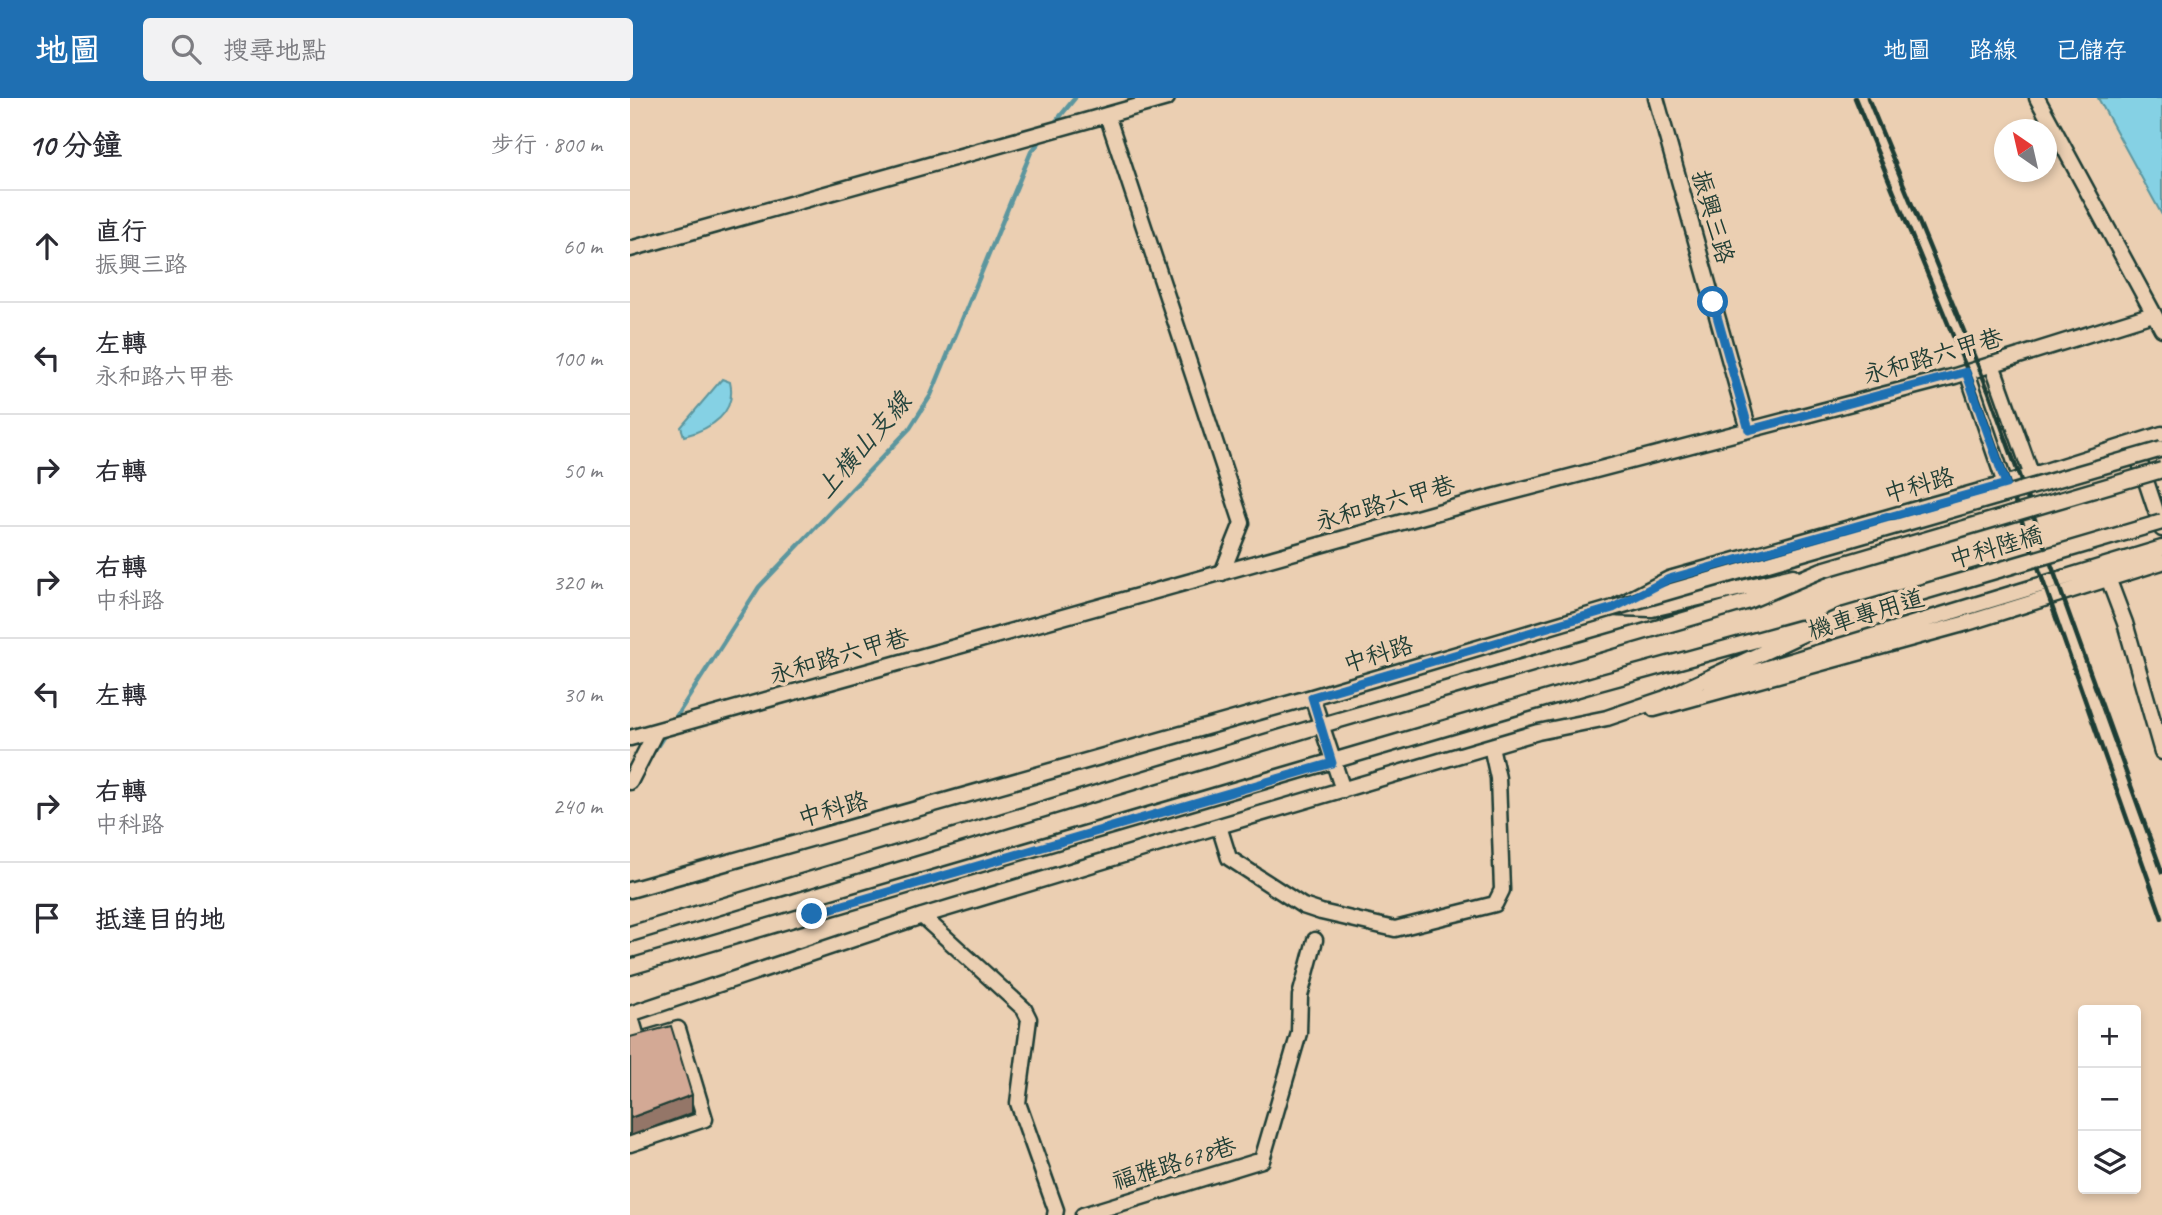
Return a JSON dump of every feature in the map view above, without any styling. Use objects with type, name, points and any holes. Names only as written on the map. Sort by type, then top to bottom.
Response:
[{"type":"street","points":[[630,249],[1167,98]]},
{"type":"street","name":"振興三路","points":[[1656,98],[1749,430]]},
{"type":"street","points":[[2037,98],[2162,329]]},
{"type":"street","points":[[1107,115],[1242,523],[1222,573]]},
{"type":"street","name":"永和路六甲巷","points":[[630,738],[1470,503],[1966,372],[2153,314]]},
{"type":"street","points":[[1992,364],[2032,476]]},
{"type":"street","points":[[1966,372],[2006,484]]},
{"type":"street","name":"中科路","points":[[630,890],[1312,697],[1613,608],[1669,579],[2006,484],[2162,434]]},
{"type":"street","points":[[2133,443],[2162,530]]},
{"type":"street","points":[[1613,608],[2162,449]]},
{"type":"street","name":"中科陸橋","points":[[1822,570],[2162,470]]},
{"type":"street","name":"中科陸橋","points":[[1842,616],[2162,522]]},
{"type":"street","name":"機車專用道","points":[[1663,699],[2162,548]]},
{"type":"street","points":[[630,1144],[705,1119],[678,1029],[634,1042],[630,1014],[922,916],[1219,825],[1538,732],[1736,689],[1967,624],[2162,562]]},
{"type":"street","points":[[1613,608],[1651,609],[1822,570]]},
{"type":"street","points":[[630,934],[1321,725],[1746,603],[1822,570]]},
{"type":"street","points":[[2108,578],[2125,623],[2162,752]]},
{"type":"street","points":[[1607,718],[1663,699],[1842,616]]},
{"type":"street","points":[[630,967],[1599,683],[1842,616]]},
{"type":"street","points":[[1312,697],[1343,790]]},
{"type":"street","points":[[630,782],[656,731]]},
{"type":"street","points":[[1219,825],[1229,858],[1303,906],[1321,912],[1395,929],[1495,904],[1502,890],[1498,778],[1491,746]]},
{"type":"street","points":[[922,916],[1024,1009],[1028,1019],[1018,1103],[1056,1210],[1055,1215]]},
{"type":"street","name":"福雅路678巷","points":[[1083,1215],[1262,1160],[1299,1033],[1300,996],[1315,940]]},
{"type":"water","points":[[2098,98],[2162,98],[2162,215]]},
{"type":"water","points":[[722,379],[730,382],[730,403],[726,411],[704,429],[684,436],[681,427]]},
{"type":"building","points":[[671,1026],[692,1095],[630,1118],[630,1037]]},
{"type":"waterway","name":"上橫山支線","points":[[1053,125],[1075,98]]},
{"type":"waterway","name":"上橫山支線","points":[[674,720],[759,587],[910,428],[931,395],[1031,152],[1043,138]]},
{"type":"waterway","name":"上橫山支線","points":[[649,759],[667,731]]},
{"type":"railway","points":[[1855,98],[1977,394],[2162,918]]},
{"type":"railway","points":[[1868,98],[1989,392],[2162,872]]},
{"type":"route","points":[[812,914],[1332,763],[1312,697],[1613,608],[1669,579],[2006,484],[1966,372],[1749,430],[1713,302]]}]
